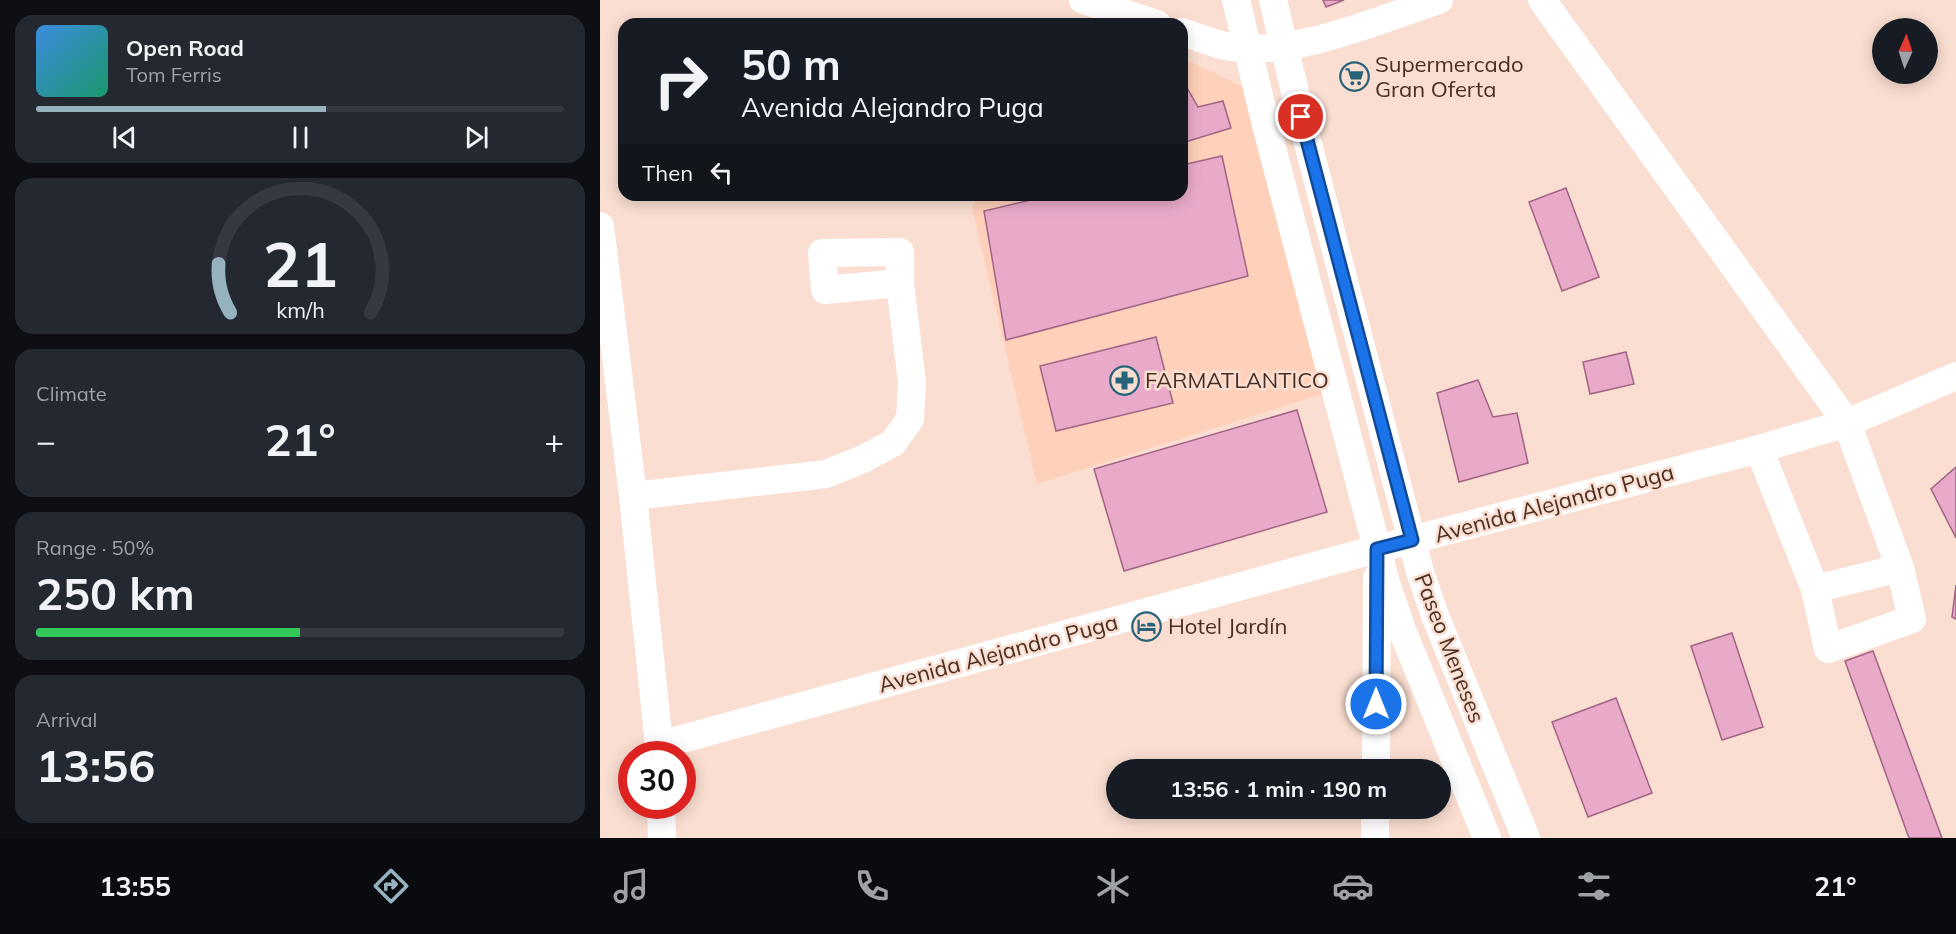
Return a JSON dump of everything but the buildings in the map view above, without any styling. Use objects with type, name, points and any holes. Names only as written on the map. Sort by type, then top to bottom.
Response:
[{"type":"street","points":[[1083,0],[1138,18]]},
{"type":"street","name":"Paseo Meneses","points":[[1236,0],[1264,48],[1420,573],[1436,618],[1526,838]]},
{"type":"street","name":"Paseo Meneses","points":[[1273,0],[1264,48],[1377,549],[1402,630],[1487,838]]},
{"type":"street","points":[[1188,34],[1230,47],[1264,48],[1313,40],[1439,0]]},
{"type":"street","points":[[1542,0],[1847,423],[1900,568],[1912,619],[1828,649],[1815,589],[1760,449]]},
{"type":"street","points":[[600,226],[633,496],[659,741]]},
{"type":"street","points":[[633,496],[826,474],[863,459],[893,443],[910,419],[912,383],[900,283]]},
{"type":"street","name":"Avenida Alejandro Puga","points":[[692,741],[1377,549],[1760,449],[1847,423],[1956,376]]},
{"type":"street","points":[[1376,759],[1377,549]]},
{"type":"street","points":[[1815,589],[1900,568]]},
{"type":"street","points":[[661,819],[662,838]]},
{"type":"street","points":[[1375,819],[1375,838]]},
{"type":"shaded area","points":[[1188,61],[1247,89],[1329,392],[1037,484],[972,208],[975,201],[1188,201]]},
{"type":"place","name":"Supermercado Gran Oferta","points":[[1354,77]]},
{"type":"place","name":"FARMATLANTICO","points":[[1124,380]]},
{"type":"place","name":"Hotel Jardín","points":[[1147,626]]},
{"type":"route","points":[[1301,117],[1412,540],[1377,549],[1376,704]]}]
